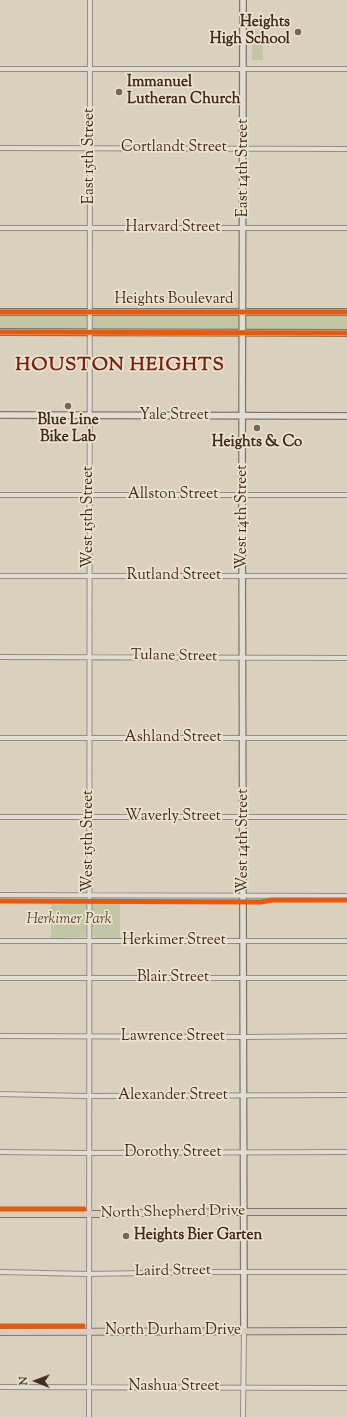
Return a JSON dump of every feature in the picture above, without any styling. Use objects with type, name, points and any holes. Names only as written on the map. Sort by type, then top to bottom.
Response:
[{"type":"main road","name":"North Shepherd Drive","points":[[0,1214],[347,1212]]},
{"type":"main road","name":"North Durham Drive","points":[[0,1332],[347,1331]]},
{"type":"street","name":"East 15th Street","points":[[89,312],[90,0]]},
{"type":"street","name":"East 14th Street","points":[[244,0],[244,313]]},
{"type":"street","points":[[0,68],[347,69]]},
{"type":"street","name":"Cortlandt Street","points":[[0,148],[347,149]]},
{"type":"street","name":"Harvard Street","points":[[0,228],[347,228]]},
{"type":"street","name":"Heights Boulevard","points":[[0,312],[347,312]]},
{"type":"street","name":"West 15th Street","points":[[89,312],[89,1417]]},
{"type":"street","name":"West 14th Street","points":[[243,1417],[244,817],[242,495],[244,313]]},
{"type":"street","points":[[0,332],[347,333]]},
{"type":"street","name":"Yale Street","points":[[0,415],[347,416]]},
{"type":"street","name":"Allston Street","points":[[0,495],[347,495]]},
{"type":"street","name":"Rutland Street","points":[[0,576],[347,576]]},
{"type":"street","name":"Tulane Street","points":[[0,657],[347,658]]},
{"type":"street","name":"Ashland Street","points":[[0,738],[347,738]]},
{"type":"street","name":"Waverly Street","points":[[0,817],[347,817]]},
{"type":"street","points":[[0,895],[347,896]]},
{"type":"street","name":"Herkimer Street","points":[[0,941],[347,941]]},
{"type":"street","name":"Blair Street","points":[[0,978],[347,978]]},
{"type":"street","name":"Lawrence Street","points":[[0,1036],[347,1036]]},
{"type":"street","name":"Alexander Street","points":[[0,1094],[244,1096],[347,1095]]},
{"type":"street","name":"Dorothy Street","points":[[0,1152],[347,1152]]},
{"type":"street","name":"Laird Street","points":[[0,1272],[88,1274],[347,1272]]},
{"type":"street","name":"Nashua Street","points":[[0,1387],[347,1388]]},
{"type":"green space","points":[[262,30],[263,60],[252,60],[252,31]]},
{"type":"green space","points":[[0,316],[347,316],[347,329],[0,329]]},
{"type":"green space","name":"Herkimer Park","points":[[51,903],[87,903],[86,933],[84,937],[51,938]]},
{"type":"green space","points":[[91,903],[120,903],[120,938],[96,938],[93,935],[91,923],[96,923],[96,919],[91,919]]},
{"type":"cycle path","points":[[0,312],[347,312]]},
{"type":"cycle path","points":[[0,332],[347,333]]},
{"type":"cycle path","points":[[0,901],[261,902],[272,900],[347,900]]},
{"type":"cycle path","points":[[0,1209],[84,1209]]},
{"type":"cycle path","points":[[0,1326],[83,1326]]},
{"type":"place","name":"Heights High School","points":[[298,32]]},
{"type":"place","name":"Immanuel Lutheran Church","points":[[119,92]]},
{"type":"place","name":"Blue Line Bike Lab","points":[[68,406]]},
{"type":"place","name":"Heights & Co","points":[[257,428]]},
{"type":"place","name":"Heights Bier Garten","points":[[126,1236]]},
{"type":"district","name":"HOUSTON HEIGHTS","points":[[120,367]]}]
